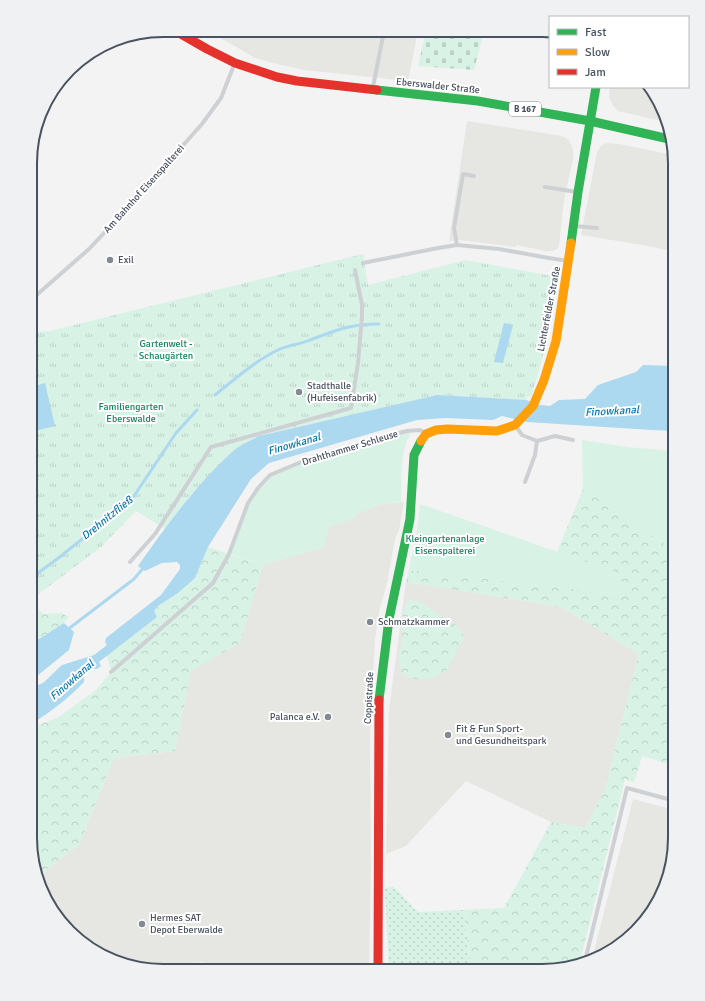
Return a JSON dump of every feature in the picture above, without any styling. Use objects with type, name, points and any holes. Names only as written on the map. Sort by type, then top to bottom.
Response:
[{"type":"main road","name":"Eberswalder Straße","points":[[186,37],[207,50],[235,63],[297,81],[478,101],[590,121],[665,138]]},
{"type":"main road","name":"Lichterfelder Straße","points":[[426,434],[447,428],[497,431],[515,425],[533,406],[538,397],[556,341],[578,192],[596,88]]},
{"type":"main road","name":"Coppistraße","points":[[378,964],[379,694],[389,619],[410,519],[414,455],[418,444],[426,434]]},
{"type":"lane","points":[[373,90],[383,37]]},
{"type":"lane","name":"Am Bahnhof Eisenspalterei","points":[[37,295],[89,249],[122,215],[202,124],[221,98],[235,63]]},
{"type":"lane","points":[[457,245],[454,228],[463,174],[474,176]]},
{"type":"lane","points":[[545,187],[578,192]]},
{"type":"lane","points":[[573,226],[597,228]]},
{"type":"lane","points":[[364,263],[457,245],[499,249],[568,261]]},
{"type":"lane","points":[[130,562],[155,534],[211,447],[351,408],[362,331],[362,305],[355,270]]},
{"type":"lane","points":[[515,425],[522,435],[537,441],[555,436],[573,440]]},
{"type":"lane","name":"Drahthammer Schleuse","points":[[111,672],[213,584],[228,554],[248,504],[258,488],[270,475],[313,457],[374,439],[407,431],[420,430],[426,434]]},
{"type":"lane","points":[[525,482],[535,455],[537,441]]},
{"type":"lane","points":[[586,955],[627,788],[668,799]]},
{"type":"shaded area","points":[[218,37],[417,37],[408,81],[304,70],[255,58]]},
{"type":"shaded area","points":[[610,88],[643,88],[655,107],[660,121],[618,111],[612,104],[609,96]]},
{"type":"shaded area","points":[[467,121],[556,135],[569,140],[574,155],[564,200],[559,246],[557,249],[553,251],[545,251],[517,245],[516,247],[459,240],[449,241]]},
{"type":"shaded area","points":[[607,143],[619,144],[667,154],[668,250],[581,235],[597,152],[601,146]]},
{"type":"shaded area","points":[[404,502],[399,530],[395,539],[387,583],[379,612],[375,640],[370,738],[371,860],[369,964],[211,964],[200,962],[196,964],[147,963],[123,957],[107,951],[93,943],[68,921],[58,908],[50,894],[42,873],[79,845],[114,758],[175,751],[191,670],[240,643],[263,565],[324,547],[328,527],[356,518],[357,513],[382,504]]},
{"type":"shaded area","points":[[406,582],[561,607],[639,654],[605,790],[585,828],[551,822],[466,781],[406,846],[386,854],[389,709]]},
{"type":"shaded area","points":[[633,799],[668,808],[668,846],[666,862],[655,894],[637,921],[625,933],[612,943],[594,953]]},
{"type":"green space","points":[[425,37],[482,37],[474,70],[418,66]]},
{"type":"green space","name":"Familiengarten Eberswalde","points":[[363,254],[368,285],[466,260],[558,277],[547,337],[531,397],[528,396],[526,400],[437,395],[259,436],[233,451],[189,497],[165,529],[136,511],[101,547],[37,595],[37,332],[50,331]]},
{"type":"green space","points":[[409,432],[410,435],[404,450],[401,476],[401,502],[382,504],[357,513],[356,518],[329,527],[324,547],[263,565],[231,554],[244,509],[267,475],[362,443]]},
{"type":"green space","points":[[582,440],[627,447],[668,450],[668,546],[583,489]]},
{"type":"green space","points":[[583,489],[668,546],[668,764],[642,756],[634,782],[625,779],[581,957],[558,963],[542,964],[467,964],[470,959],[463,910],[504,908],[551,822],[585,828],[605,790],[639,654],[561,607],[406,582],[409,570],[616,594],[624,575],[557,552]]},
{"type":"green space","name":"Kleingartenanlage Eisenspalterei","points":[[420,504],[624,575],[616,594],[409,570],[418,524]]},
{"type":"green space","points":[[208,547],[263,565],[240,643],[191,671],[175,751],[114,758],[79,845],[42,873],[38,854],[37,838],[37,725],[57,718],[96,690],[111,672],[107,655],[157,617],[154,611],[158,606],[178,593],[195,578]]},
{"type":"green space","points":[[411,599],[424,604],[455,624],[464,636],[463,642],[457,650],[449,667],[443,673],[432,678],[419,679],[402,675],[399,660],[403,627],[403,612],[407,602]]},
{"type":"green space","points":[[37,608],[43,614],[62,613],[68,617],[64,623],[37,642]]},
{"type":"green space","points":[[393,886],[418,912],[463,910],[470,959],[467,964],[389,964],[385,889]]},
{"type":"water","points":[[504,323],[513,325],[503,363],[494,362]]},
{"type":"water","name":"Finowkanal","points":[[643,365],[668,366],[668,431],[527,422],[502,416],[493,420],[445,418],[417,420],[269,463],[251,479],[208,547],[195,578],[178,593],[158,606],[154,611],[157,617],[99,662],[101,666],[97,669],[91,668],[84,673],[84,682],[72,694],[37,720],[37,684],[43,683],[62,665],[94,655],[107,645],[105,642],[106,638],[161,595],[180,569],[180,565],[177,562],[162,563],[145,571],[138,566],[171,521],[206,478],[232,452],[242,445],[259,436],[437,395],[526,400],[541,405],[550,406],[559,400],[585,399],[598,385],[636,372]]},
{"type":"water","points":[[45,383],[55,426],[37,430],[37,385]]},
{"type":"water","points":[[64,623],[74,632],[69,650],[37,676],[37,640]]},
{"type":"waterway","name":"Drehnitzfließ","points":[[215,395],[254,364],[280,349],[343,328],[379,324]]},
{"type":"waterway","name":"Drehnitzfließ","points":[[37,574],[132,499],[176,433],[197,410]]},
{"type":"waterway","points":[[67,630],[134,579],[145,566]]},
{"type":"traffic: fast","points":[[571,243],[596,88]]},
{"type":"traffic: fast","points":[[377,90],[478,101],[590,121],[665,138]]},
{"type":"traffic: fast","points":[[379,700],[389,619],[410,519],[414,455],[421,441]]},
{"type":"traffic: slow","points":[[421,441],[426,434],[436,430],[497,431],[515,425],[533,406],[544,380],[556,341],[571,243]]},
{"type":"traffic: jam","points":[[186,37],[235,63],[277,77],[297,81],[377,90]]},
{"type":"traffic: jam","points":[[378,964],[379,700]]},
{"type":"place","name":"Exil","points":[[110,260]]},
{"type":"place","name":"Stadthalle (Hufeisenfabrik)","points":[[299,392]]},
{"type":"place","name":"Schmatzkammer","points":[[370,622]]},
{"type":"place","name":"Palanca e.V.","points":[[328,717]]},
{"type":"place","name":"Fit & Fun Sport- und Gesundheitspark","points":[[448,735]]},
{"type":"place","name":"Hermes SAT Depot Eberwalde","points":[[142,924]]},
{"type":"park label","name":"Gartenwelt - Schaugärten","points":[[166,350]]}]
